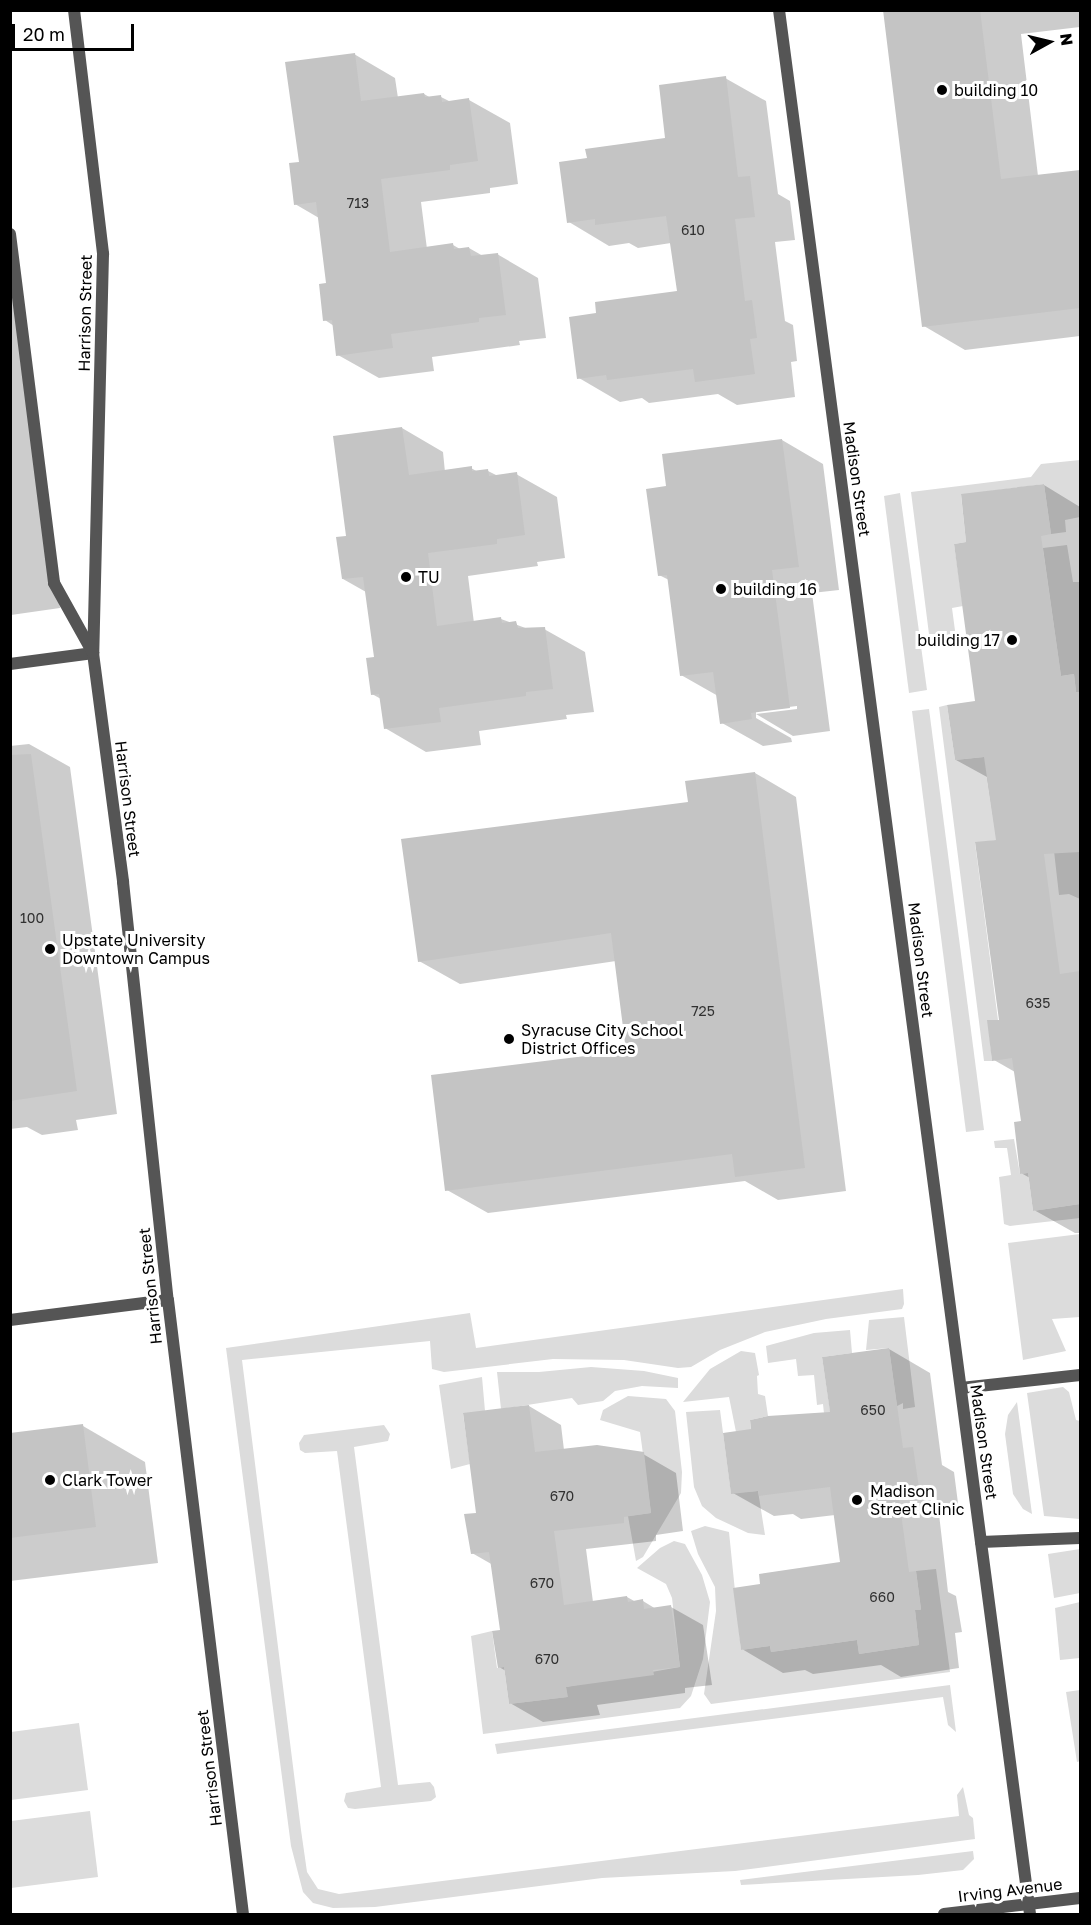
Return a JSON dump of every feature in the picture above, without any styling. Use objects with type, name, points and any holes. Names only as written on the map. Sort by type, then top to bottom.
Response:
[{"type":"street","name":"Harrison Street","points":[[74,10],[103,254],[93,653],[124,894],[168,1300],[243,1914]]},
{"type":"street","name":"Madison Street","points":[[779,10],[1030,1910]]},
{"type":"street","name":"Harrison Street","points":[[10,234],[54,583],[93,653]]},
{"type":"street","points":[[10,664],[93,653]]},
{"type":"street","points":[[10,1320],[168,1300]]},
{"type":"street","points":[[961,1388],[1080,1375]]},
{"type":"street","points":[[981,1542],[1080,1538]]},
{"type":"street","name":"Irving Avenue","points":[[944,1914],[1030,1910],[1080,1898]]},
{"type":"shaded area","points":[[1080,460],[1080,517],[1065,520],[1066,532],[1051,534],[1044,484],[961,495],[966,542],[954,544],[963,606],[952,608],[956,638],[930,642],[911,492],[1031,477],[1041,464]]},
{"type":"shaded area","points":[[900,493],[927,690],[909,693],[884,496]]},
{"type":"shaded area","points":[[1067,545],[1073,582],[1080,582],[1080,692],[1076,692],[1074,674],[1061,676],[1043,548]]},
{"type":"shaded area","points":[[947,705],[955,760],[984,757],[1030,785],[1080,779],[1080,829],[975,843],[998,1020],[988,1020],[992,1061],[984,1061],[939,707]]},
{"type":"shaded area","points":[[929,709],[984,1130],[966,1132],[912,711]]},
{"type":"shaded area","points":[[1080,838],[1080,899],[1069,894],[1059,895],[1053,842]]},
{"type":"shaded area","points":[[1014,1139],[1020,1174],[1028,1173],[1033,1211],[1080,1204],[1080,1218],[1010,1226],[1004,1224],[999,1177],[1011,1175],[1007,1148],[995,1148],[994,1141]]},
{"type":"shaded area","points":[[1080,1234],[1080,1317],[1052,1319],[1066,1351],[1023,1360],[1008,1243]]},
{"type":"shaded area","points":[[903,1289],[902,1309],[826,1319],[765,1332],[720,1350],[691,1367],[678,1368],[624,1360],[553,1359],[444,1372],[432,1369],[430,1341],[242,1360],[301,1830],[307,1872],[318,1889],[339,1894],[959,1816],[957,1795],[963,1787],[969,1815],[973,1818],[975,1839],[735,1871],[602,1878],[375,1907],[333,1908],[313,1903],[303,1892],[291,1846],[226,1348],[470,1313],[476,1348]]},
{"type":"shaded area","points":[[904,1317],[915,1407],[903,1409],[903,1403],[897,1406],[889,1348],[866,1350],[869,1320]]},
{"type":"shaded area","points":[[850,1330],[852,1353],[822,1357],[832,1424],[825,1423],[823,1404],[817,1405],[814,1375],[798,1376],[796,1359],[768,1363],[766,1346],[814,1333]]},
{"type":"shaded area","points":[[741,1351],[755,1353],[759,1375],[757,1376],[758,1394],[765,1396],[768,1416],[750,1420],[751,1430],[736,1432],[729,1397],[683,1402],[710,1369]]},
{"type":"shaded area","points":[[591,1367],[644,1371],[678,1378],[678,1388],[642,1386],[615,1391],[603,1401],[578,1405],[572,1398],[501,1409],[497,1372],[539,1372]]},
{"type":"shaded area","points":[[482,1377],[485,1411],[463,1414],[470,1464],[451,1469],[439,1385]]},
{"type":"shaded area","points":[[1063,1387],[1069,1392],[1076,1420],[1080,1421],[1080,1519],[1044,1516],[1027,1393]]},
{"type":"shaded area","points":[[628,1396],[666,1399],[675,1411],[682,1472],[681,1493],[643,1557],[636,1561],[628,1516],[651,1513],[640,1432],[600,1420],[603,1410]]},
{"type":"shaded area","points":[[1017,1402],[1032,1514],[1023,1509],[1013,1494],[1005,1434],[1008,1415]]},
{"type":"shaded area","points":[[720,1410],[731,1493],[758,1491],[765,1535],[748,1533],[716,1518],[702,1506],[694,1487],[686,1412]]},
{"type":"shaded area","points":[[384,1425],[390,1434],[388,1441],[354,1447],[398,1785],[430,1782],[434,1787],[436,1797],[431,1801],[355,1809],[348,1808],[344,1801],[346,1793],[381,1787],[337,1451],[305,1453],[300,1450],[299,1443],[304,1435]]},
{"type":"shaded area","points":[[705,1526],[729,1532],[741,1650],[770,1646],[771,1652],[857,1640],[859,1654],[919,1645],[915,1610],[921,1609],[916,1571],[936,1569],[950,1672],[711,1704],[704,1694],[716,1611],[715,1587],[698,1554],[691,1531]]},
{"type":"shaded area","points":[[674,1541],[685,1544],[702,1575],[710,1602],[703,1659],[691,1696],[680,1708],[483,1734],[471,1636],[492,1631],[497,1668],[504,1667],[509,1704],[567,1697],[566,1687],[680,1667],[672,1598],[666,1584],[637,1568],[660,1548]]},
{"type":"shaded area","points":[[1080,1549],[1080,1593],[1054,1598],[1048,1554]]},
{"type":"shaded area","points":[[1080,1602],[1080,1658],[1060,1660],[1055,1608]]},
{"type":"shaded area","points":[[950,1685],[956,1732],[948,1725],[943,1697],[497,1754],[495,1744]]},
{"type":"shaded area","points":[[1080,1690],[1080,1761],[1077,1762],[1066,1692]]},
{"type":"shaded area","points":[[79,1723],[88,1790],[11,1800],[11,1732]]},
{"type":"shaded area","points":[[90,1811],[98,1877],[11,1888],[11,1821]]},
{"type":"shaded area","points":[[973,1851],[974,1859],[963,1870],[918,1875],[741,1885],[740,1880]]},
{"type":"building","name":"building 10","points":[[883,10],[980,10],[1001,179],[1080,170],[1080,308],[922,327]]},
{"type":"building","points":[[355,53],[361,101],[424,93],[425,97],[441,95],[442,102],[469,98],[478,161],[450,165],[450,170],[381,179],[390,252],[453,243],[454,249],[469,247],[471,256],[498,253],[506,315],[479,318],[479,322],[391,334],[393,348],[336,356],[332,320],[323,321],[319,284],[326,283],[316,202],[294,205],[289,163],[299,162],[285,62]]},
{"type":"building","points":[[726,76],[738,177],[750,176],[755,217],[735,219],[745,301],[752,300],[757,338],[750,339],[755,374],[695,382],[693,369],[607,380],[606,375],[577,379],[569,317],[596,313],[595,302],[677,291],[666,216],[595,225],[595,219],[567,223],[559,162],[587,158],[585,149],[665,138],[659,85]]},
{"type":"building","name":"TU","points":[[402,427],[409,475],[472,466],[472,471],[488,469],[489,476],[517,472],[525,535],[497,539],[497,544],[428,553],[437,626],[501,617],[502,623],[516,621],[518,628],[545,627],[553,689],[526,692],[526,696],[439,708],[441,722],[384,729],[379,694],[371,695],[366,658],[374,657],[363,577],[342,579],[336,537],[346,536],[333,436]]},
{"type":"building","name":"building 16","points":[[782,439],[799,567],[772,570],[790,708],[751,713],[752,719],[720,724],[713,672],[680,676],[667,575],[658,576],[646,489],[666,486],[662,454]]},
{"type":"building","points":[[1044,484],[1051,534],[1041,536],[1061,676],[1074,674],[1076,692],[1080,692],[1080,852],[1044,854],[1060,974],[1080,971],[1080,1204],[1033,1211],[1028,1173],[1020,1174],[1014,1122],[1021,1121],[1012,1058],[992,1061],[987,1020],[999,1020],[975,842],[996,840],[984,757],[955,760],[947,705],[975,701],[954,544],[966,542],[961,494]]},
{"type":"building","points":[[31,754],[77,1091],[10,1101],[10,755]]},
{"type":"building","points":[[755,772],[805,1168],[735,1177],[732,1154],[445,1191],[431,1075],[626,1051],[611,933],[418,962],[401,839],[688,802],[685,781]]},
{"type":"building","name":"Madison Street Clinic","points":[[889,1348],[903,1448],[913,1447],[919,1488],[898,1491],[909,1572],[916,1571],[921,1610],[915,1610],[919,1645],[859,1654],[857,1640],[771,1652],[770,1646],[741,1650],[733,1588],[760,1584],[759,1574],[840,1562],[830,1487],[759,1496],[758,1491],[731,1494],[723,1433],[751,1429],[750,1420],[768,1416],[830,1412],[822,1357]]},
{"type":"building","points":[[529,1405],[535,1452],[597,1445],[644,1452],[651,1513],[624,1517],[624,1523],[554,1531],[564,1605],[627,1596],[628,1602],[643,1599],[644,1609],[671,1605],[680,1667],[653,1670],[654,1675],[566,1687],[568,1697],[509,1704],[504,1667],[498,1668],[492,1631],[500,1630],[489,1552],[471,1554],[464,1514],[476,1513],[463,1413]]},
{"type":"building","name":"Clark Tower","points":[[83,1424],[96,1527],[10,1538],[10,1433]]},
{"type":"place","name":"building 10","points":[[942,90]]},
{"type":"place","name":"TU","points":[[406,577]]},
{"type":"place","name":"building 16","points":[[721,589]]},
{"type":"place","name":"building 17","points":[[1012,640]]},
{"type":"place","name":"Upstate University Downtown Campus","points":[[50,949]]},
{"type":"place","name":"Syracuse City School District Offices","points":[[509,1039]]},
{"type":"place","name":"Clark Tower","points":[[50,1480]]},
{"type":"place","name":"Madison Street Clinic","points":[[857,1500]]}]
